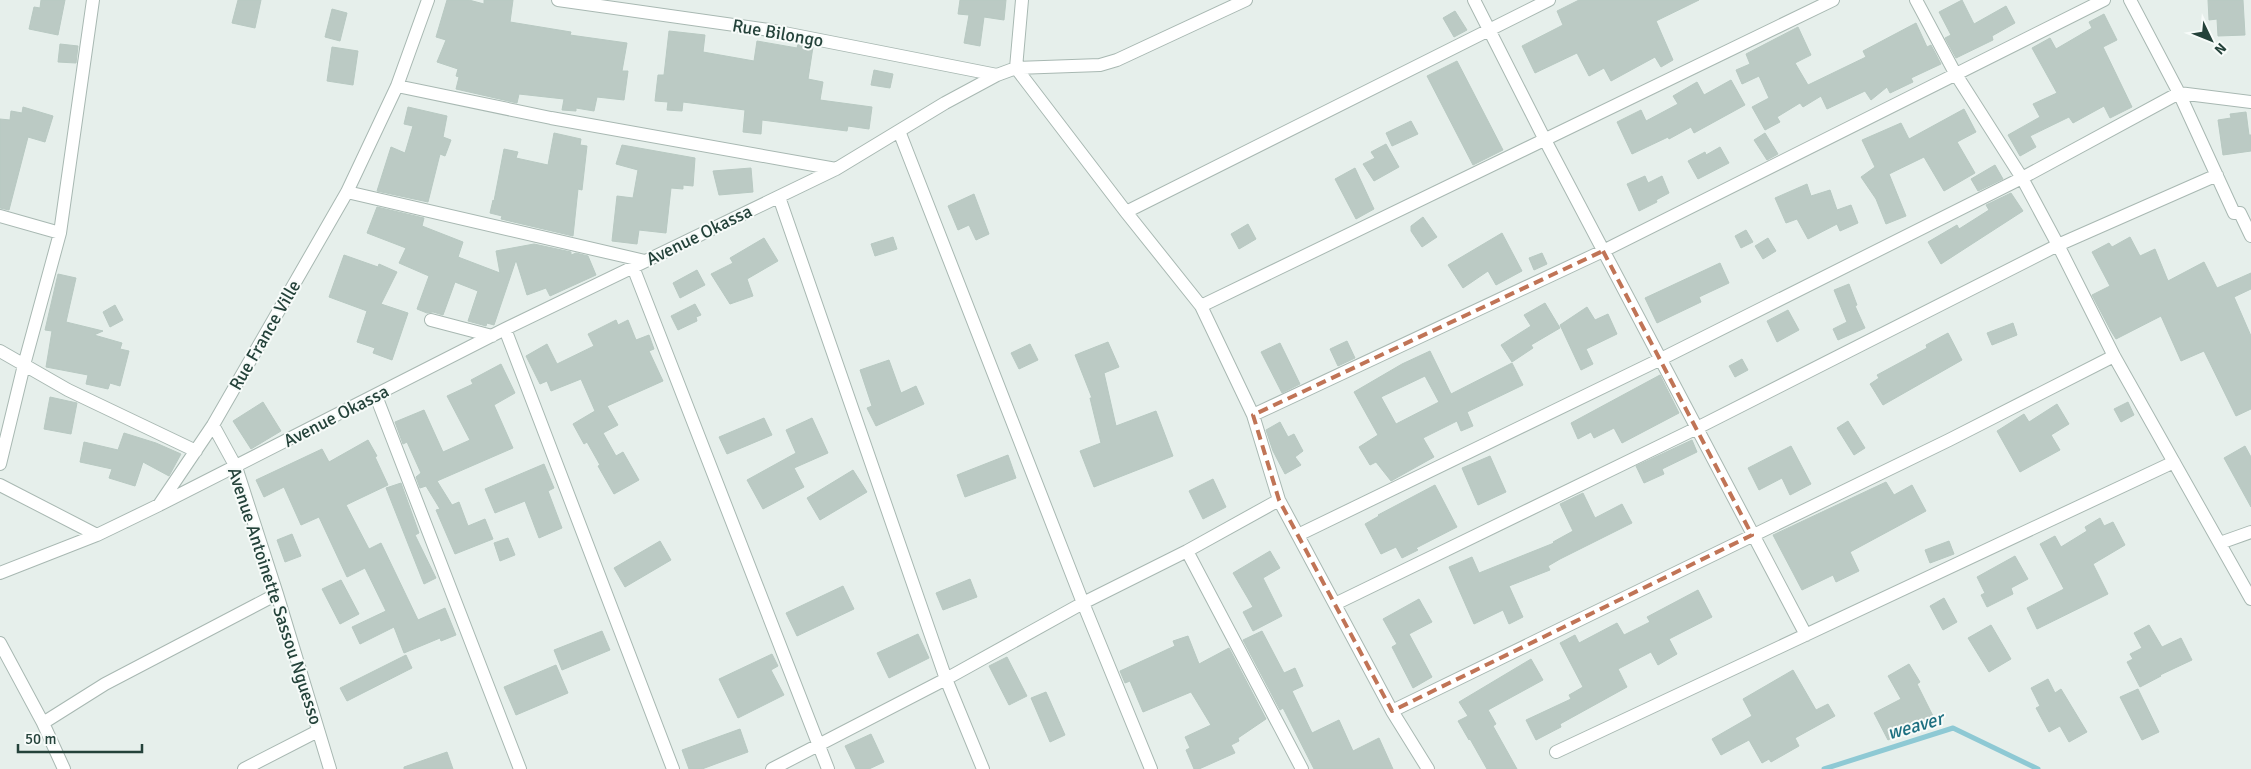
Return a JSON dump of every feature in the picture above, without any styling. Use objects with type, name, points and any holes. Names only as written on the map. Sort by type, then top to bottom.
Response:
[{"type":"street","points":[[0,464],[24,365],[60,233],[93,0]]},
{"type":"street","name":"Rue France Ville","points":[[160,505],[214,425],[347,192],[396,86],[428,0]]},
{"type":"street","name":"Rue Bilongo","points":[[558,0],[769,30],[997,75]]},
{"type":"street","points":[[1022,0],[1016,68],[1200,306],[1253,415],[1279,500],[1392,711],[1428,769]]},
{"type":"street","name":"Avenue Okassa","points":[[160,505],[505,329],[836,169],[945,103],[997,75],[1016,68],[1100,65],[1117,60],[1246,0]]},
{"type":"street","points":[[1474,0],[1545,140],[1806,635]]},
{"type":"street","points":[[1126,212],[1549,0]]},
{"type":"street","points":[[1200,306],[1833,0]]},
{"type":"street","points":[[1916,0],[1955,73],[2022,178],[2114,356],[2251,599]]},
{"type":"street","points":[[1253,415],[1603,250],[2104,0]]},
{"type":"street","points":[[2130,0],[2179,93],[2234,214],[2246,213],[2251,236]]},
{"type":"street","points":[[396,86],[551,118],[836,169]]},
{"type":"street","points":[[1298,535],[1661,359],[2022,178],[2179,93],[2251,102]]},
{"type":"street","points":[[899,131],[1083,603],[1151,769]]},
{"type":"street","points":[[1335,604],[1696,428],[2058,245],[2217,175]]},
{"type":"street","points":[[347,192],[645,262]]},
{"type":"street","points":[[779,197],[946,679],[984,769]]},
{"type":"street","points":[[0,216],[60,233]]},
{"type":"street","points":[[633,267],[828,769]]},
{"type":"street","points":[[431,320],[492,336]]},
{"type":"street","points":[[505,329],[673,769]]},
{"type":"street","points":[[0,351],[90,401],[196,451]]},
{"type":"street","points":[[1392,711],[1950,440],[2114,356]]},
{"type":"street","points":[[376,396],[520,769]]},
{"type":"street","name":"Avenue Antoinette Sassou Nguesso","points":[[214,425],[236,467],[330,769]]},
{"type":"street","points":[[1556,752],[2174,462]]},
{"type":"street","points":[[0,485],[97,535]]},
{"type":"street","points":[[772,769],[946,679],[1083,603],[1187,551],[1279,500]]},
{"type":"street","points":[[0,572],[97,535],[160,505]]},
{"type":"street","points":[[2220,544],[2251,532]]},
{"type":"street","points":[[1187,551],[1302,769]]},
{"type":"street","points":[[44,723],[105,684],[277,594]]},
{"type":"street","points":[[0,643],[44,723],[64,769]]},
{"type":"street","points":[[244,769],[318,731]]},
{"type":"highlighted area","points":[[1603,251],[1752,535],[1392,711],[1279,500],[1253,415]]},
{"type":"building","points":[[41,0],[65,0],[58,35],[29,29],[34,7],[40,8]]},
{"type":"building","points":[[238,0],[261,0],[255,28],[232,23]]},
{"type":"building","points":[[447,0],[469,0],[484,4],[484,0],[513,0],[510,22],[571,32],[570,35],[627,43],[622,71],[628,71],[624,100],[597,97],[594,111],[576,108],[576,111],[562,110],[564,99],[519,94],[517,103],[456,89],[459,77],[456,76],[458,69],[437,62],[446,40],[436,37]]},
{"type":"building","points":[[960,0],[1006,0],[1004,20],[984,17],[980,46],[964,43],[969,15],[958,14]]},
{"type":"building","points":[[1579,0],[1699,0],[1656,21],[1673,60],[1661,67],[1655,57],[1611,81],[1604,68],[1589,76],[1577,53],[1535,73],[1522,46],[1563,25],[1557,11]]},
{"type":"building","points":[[1962,0],[1974,24],[2006,6],[2015,23],[1992,36],[1993,40],[1956,58],[1945,38],[1951,35],[1939,12]]},
{"type":"building","points":[[2208,0],[2243,0],[2245,35],[2218,36],[2217,19],[2209,20]]},
{"type":"building","points":[[332,9],[347,13],[340,41],[325,37]]},
{"type":"building","points":[[1455,11],[1467,30],[1454,37],[1443,18]]},
{"type":"building","points":[[2104,14],[2117,40],[2103,47],[2132,107],[2110,118],[2104,106],[2073,123],[2069,117],[2030,136],[2036,147],[2020,156],[2008,135],[2040,117],[2033,104],[2057,93],[2032,48],[2050,38],[2056,49],[2092,28],[2089,22]]},
{"type":"building","points":[[1916,23],[1927,47],[1931,45],[1941,64],[1911,78],[1913,82],[1890,93],[1887,87],[1871,100],[1865,91],[1827,109],[1821,96],[1803,107],[1800,103],[1777,117],[1780,122],[1765,130],[1752,107],[1769,98],[1759,76],[1742,84],[1736,70],[1750,64],[1746,54],[1798,27],[1811,55],[1795,63],[1808,85],[1866,57],[1863,51]]},
{"type":"building","points":[[669,31],[705,35],[703,52],[754,61],[757,41],[797,48],[798,44],[813,47],[808,79],[823,82],[820,100],[872,107],[869,129],[848,126],[847,131],[762,120],[761,134],[743,132],[745,110],[683,102],[682,111],[667,110],[668,102],[655,101],[658,75],[664,75]]},
{"type":"building","points":[[60,44],[78,46],[76,63],[58,62]]},
{"type":"building","points":[[332,47],[358,51],[353,85],[327,81]]},
{"type":"building","points":[[1457,61],[1503,150],[1473,165],[1427,76]]},
{"type":"building","points":[[874,70],[893,74],[890,88],[871,85]]},
{"type":"building","points":[[1731,80],[1745,105],[1694,133],[1691,127],[1669,139],[1668,137],[1632,154],[1617,122],[1641,110],[1646,121],[1678,104],[1673,96],[1697,82],[1704,95]]},
{"type":"building","points":[[23,107],[53,116],[45,142],[28,137],[9,210],[0,208],[0,119],[10,120],[11,111],[22,113]]},
{"type":"building","points":[[408,107],[447,116],[443,137],[451,140],[445,156],[440,154],[428,202],[377,191],[391,147],[405,153],[413,126],[404,124]]},
{"type":"building","points":[[1964,109],[1976,132],[1957,142],[1975,173],[1944,191],[1924,157],[1889,174],[1906,216],[1886,224],[1876,199],[1861,177],[1875,167],[1862,140],[1901,123],[1909,139]]},
{"type":"building","points":[[2246,112],[2249,135],[2251,135],[2251,151],[2223,155],[2218,120],[2231,118],[2230,114]]},
{"type":"building","points":[[1411,121],[1418,134],[1392,146],[1386,133]]},
{"type":"building","points":[[554,133],[581,139],[580,145],[587,146],[582,190],[578,189],[573,236],[501,219],[502,216],[490,213],[504,149],[518,152],[516,158],[548,165]]},
{"type":"building","points":[[1765,133],[1778,154],[1767,160],[1754,140]]},
{"type":"building","points":[[1386,144],[1399,167],[1374,181],[1363,164],[1375,158],[1371,152]]},
{"type":"building","points":[[622,145],[695,158],[693,186],[683,185],[683,189],[671,188],[666,233],[639,230],[637,244],[612,241],[617,196],[633,198],[638,170],[616,164]]},
{"type":"building","points":[[1720,147],[1729,163],[1698,179],[1688,161],[1705,152],[1706,155]]},
{"type":"building","points":[[1995,165],[2003,179],[1978,191],[1971,179]]},
{"type":"building","points":[[751,168],[753,192],[719,195],[713,171]]},
{"type":"building","points":[[1355,168],[1374,209],[1356,219],[1335,179]]},
{"type":"building","points":[[1645,176],[1648,183],[1662,176],[1669,193],[1656,200],[1657,202],[1639,211],[1627,184]]},
{"type":"building","points":[[1807,184],[1811,196],[1830,190],[1837,210],[1851,205],[1858,223],[1840,231],[1837,224],[1808,239],[1797,219],[1786,223],[1775,198]]},
{"type":"building","points":[[2011,193],[2023,211],[1941,264],[1928,242],[1957,225],[1959,229],[1989,210],[1986,205]]},
{"type":"building","points":[[974,194],[989,234],[976,240],[969,225],[958,230],[948,206]]},
{"type":"building","points":[[377,207],[424,218],[422,226],[463,242],[458,257],[500,273],[496,251],[534,244],[571,252],[571,255],[576,253],[588,256],[596,275],[550,296],[546,288],[527,295],[516,260],[494,325],[487,323],[486,326],[468,321],[478,291],[455,282],[443,315],[433,312],[427,313],[417,309],[429,276],[399,263],[406,248],[367,233]]},
{"type":"building","points":[[1423,217],[1437,237],[1422,247],[1411,231],[1411,226]]},
{"type":"building","points":[[1248,224],[1256,239],[1239,249],[1231,234]]},
{"type":"building","points":[[1746,230],[1753,242],[1741,248],[1735,236]]},
{"type":"building","points":[[1502,233],[1522,271],[1496,285],[1488,271],[1463,288],[1448,265]]},
{"type":"building","points":[[893,237],[897,249],[875,256],[871,244]]},
{"type":"building","points":[[2130,237],[2140,256],[2155,249],[2168,281],[2204,262],[2217,288],[2251,273],[2251,289],[2234,297],[2251,336],[2251,409],[2236,416],[2204,351],[2181,361],[2161,316],[2116,339],[2092,295],[2110,286],[2092,252],[2109,243],[2112,247]]},
{"type":"building","points":[[764,238],[778,261],[747,279],[753,296],[730,304],[711,274],[733,263],[730,258]]},
{"type":"building","points":[[1768,238],[1776,251],[1763,259],[1755,246]]},
{"type":"building","points":[[1542,253],[1547,264],[1534,270],[1529,258]]},
{"type":"building","points":[[344,255],[378,267],[379,264],[397,272],[381,304],[408,313],[392,360],[373,353],[375,348],[357,342],[367,311],[329,297]]},
{"type":"building","points":[[1720,263],[1729,283],[1699,297],[1701,302],[1657,323],[1645,298]]},
{"type":"building","points":[[697,270],[705,285],[680,298],[673,283]]},
{"type":"building","points":[[58,274],[76,278],[66,322],[103,331],[94,335],[122,343],[120,349],[129,351],[120,386],[110,383],[108,389],[86,384],[88,375],[46,367],[52,331],[45,330]]},
{"type":"building","points":[[1849,284],[1857,305],[1855,306],[1865,328],[1838,340],[1833,329],[1847,322],[1834,290]]},
{"type":"building","points":[[1545,303],[1560,328],[1531,345],[1533,348],[1512,362],[1501,345],[1531,326],[1524,315]]},
{"type":"building","points":[[695,304],[701,315],[696,317],[697,321],[678,330],[671,316]]},
{"type":"building","points":[[115,305],[123,320],[110,327],[103,312]]},
{"type":"building","points":[[1587,307],[1595,320],[1608,314],[1617,334],[1586,349],[1593,364],[1581,370],[1560,325]]},
{"type":"building","points":[[1788,310],[1799,330],[1777,342],[1767,321]]},
{"type":"building","points":[[616,320],[618,325],[628,320],[636,340],[649,335],[654,349],[649,351],[663,381],[607,406],[618,425],[603,433],[616,456],[623,452],[639,480],[614,494],[587,442],[584,444],[573,424],[595,411],[581,379],[551,391],[547,381],[540,384],[526,356],[547,344],[557,364],[594,346],[588,334]]},
{"type":"building","points":[[2013,323],[2017,335],[1992,345],[1987,333]]},
{"type":"building","points":[[1948,333],[1962,360],[1883,405],[1870,384],[1879,378],[1877,375],[1927,348],[1926,345]]},
{"type":"building","points":[[1347,341],[1355,358],[1338,366],[1330,349]]},
{"type":"building","points":[[1108,342],[1119,367],[1104,373],[1116,426],[1156,411],[1173,456],[1094,487],[1080,451],[1101,443],[1090,398],[1092,398],[1075,355]]},
{"type":"building","points":[[1280,343],[1300,384],[1282,393],[1261,352]]},
{"type":"building","points":[[1030,344],[1038,360],[1019,369],[1011,353]]},
{"type":"building","points":[[1430,351],[1451,394],[1512,363],[1523,385],[1467,412],[1473,426],[1461,431],[1457,421],[1423,438],[1434,457],[1391,481],[1376,462],[1370,465],[1359,447],[1378,435],[1354,392],[1402,364]],"holes":[[[1425,376],[1439,402],[1396,424],[1381,397]]]},
{"type":"building","points":[[1742,359],[1748,370],[1735,377],[1729,366]]},
{"type":"building","points":[[889,360],[901,393],[916,386],[924,404],[876,426],[867,408],[872,406],[860,370]]},
{"type":"building","points":[[501,364],[515,393],[494,405],[513,448],[437,481],[452,505],[459,502],[468,526],[485,519],[493,539],[455,554],[436,510],[440,509],[426,486],[420,488],[416,477],[421,473],[407,442],[403,444],[395,422],[424,410],[443,452],[470,440],[447,396],[473,384],[471,380]]},
{"type":"building","points":[[1660,375],[1679,413],[1622,443],[1614,428],[1594,438],[1591,432],[1578,439],[1571,423]]},
{"type":"building","points":[[50,397],[77,403],[71,434],[44,429]]},
{"type":"building","points":[[263,402],[281,431],[251,449],[233,421]]},
{"type":"building","points":[[2128,402],[2134,415],[2121,422],[2114,409]]},
{"type":"building","points":[[2057,404],[2069,424],[2051,435],[2060,450],[2020,472],[1997,431],[2024,414],[2029,422]]},
{"type":"building","points":[[764,418],[772,435],[727,454],[719,437]]},
{"type":"building","points":[[812,418],[828,453],[794,468],[804,487],[763,509],[747,480],[796,453],[786,430]]},
{"type":"building","points":[[1848,421],[1865,448],[1854,455],[1837,428]]},
{"type":"building","points":[[1280,422],[1288,437],[1294,434],[1303,451],[1295,457],[1301,465],[1285,474],[1273,451],[1266,430]]},
{"type":"building","points":[[124,433],[156,443],[181,454],[169,476],[143,462],[135,486],[109,478],[112,469],[80,462],[84,442],[118,450]]},
{"type":"building","points":[[368,440],[377,456],[375,457],[388,485],[346,505],[369,549],[381,543],[418,620],[445,608],[456,635],[441,641],[440,638],[404,653],[394,627],[360,644],[352,627],[386,611],[365,568],[347,577],[319,517],[301,525],[284,487],[264,497],[256,480],[322,449],[329,462]]},
{"type":"building","points":[[1692,440],[1697,452],[1662,469],[1664,474],[1644,483],[1636,466]]},
{"type":"building","points":[[1791,446],[1811,484],[1790,495],[1782,478],[1759,490],[1748,468]]},
{"type":"building","points":[[2245,446],[2251,457],[2251,507],[2224,458]]},
{"type":"building","points":[[1008,455],[1016,478],[965,497],[957,475]]},
{"type":"building","points":[[1490,456],[1506,492],[1478,505],[1462,468]]},
{"type":"building","points":[[544,464],[554,488],[548,491],[562,528],[539,538],[525,501],[495,513],[485,489]]},
{"type":"building","points":[[853,470],[867,492],[820,520],[807,498]]},
{"type":"building","points":[[1213,479],[1226,507],[1203,519],[1189,491]]},
{"type":"building","points":[[1886,482],[1894,495],[1912,485],[1926,511],[1850,552],[1859,571],[1836,582],[1833,575],[1802,590],[1773,535]]},
{"type":"building","points":[[401,483],[419,533],[415,535],[436,578],[424,584],[386,488]]},
{"type":"building","points":[[1435,485],[1457,527],[1416,548],[1418,550],[1402,558],[1396,547],[1381,554],[1365,524],[1378,515]]},
{"type":"building","points":[[1583,493],[1595,518],[1622,504],[1632,523],[1560,559],[1548,566],[1550,570],[1509,586],[1523,617],[1509,624],[1503,610],[1474,624],[1449,567],[1472,557],[1479,573],[1554,543],[1573,531],[1560,504]]},
{"type":"building","points":[[2100,518],[2104,526],[2113,522],[2125,545],[2093,564],[2108,594],[2037,629],[2027,608],[2064,589],[2040,544],[2055,536],[2061,547],[2087,531],[2085,527]]},
{"type":"building","points":[[292,534],[301,556],[285,562],[277,540]]},
{"type":"building","points":[[508,538],[515,555],[500,561],[494,543]]},
{"type":"building","points":[[660,541],[671,560],[625,587],[614,568]]},
{"type":"building","points":[[1949,541],[1954,554],[1930,563],[1925,550]]},
{"type":"building","points":[[1270,551],[1280,568],[1263,578],[1282,616],[1253,631],[1243,612],[1253,607],[1233,573]]},
{"type":"building","points":[[2015,556],[2028,579],[2011,588],[2013,594],[1987,607],[1981,595],[1985,593],[1977,577]]},
{"type":"building","points":[[970,579],[977,597],[943,610],[936,593]]},
{"type":"building","points":[[341,580],[359,614],[340,624],[322,589]]},
{"type":"building","points":[[843,586],[854,609],[797,636],[786,613]]},
{"type":"building","points":[[1698,590],[1712,617],[1669,639],[1677,654],[1658,665],[1651,652],[1618,669],[1627,687],[1560,724],[1561,727],[1536,740],[1526,720],[1571,699],[1569,695],[1583,687],[1560,643],[1575,635],[1579,643],[1617,623],[1624,635],[1650,622],[1647,617]]},
{"type":"building","points":[[1944,598],[1957,622],[1943,630],[1930,606]]},
{"type":"building","points":[[1419,599],[1432,622],[1409,634],[1432,677],[1413,688],[1392,647],[1397,644],[1383,619]]},
{"type":"building","points":[[1991,625],[2011,659],[1989,672],[1968,638]]},
{"type":"building","points":[[2149,625],[2162,647],[2181,638],[2192,660],[2140,687],[2127,662],[2133,659],[2130,654],[2142,648],[2134,633]]},
{"type":"building","points":[[602,631],[610,650],[562,670],[554,650]]},
{"type":"building","points":[[1262,631],[1284,673],[1295,668],[1303,686],[1292,691],[1312,733],[1339,720],[1353,751],[1379,738],[1393,769],[1314,769],[1283,708],[1280,710],[1243,640]]},
{"type":"building","points":[[918,634],[929,658],[889,678],[877,653]]},
{"type":"building","points":[[1188,636],[1199,664],[1229,648],[1266,719],[1238,738],[1239,741],[1231,745],[1235,753],[1199,769],[1194,769],[1186,750],[1190,748],[1185,737],[1211,725],[1191,692],[1143,712],[1130,681],[1125,683],[1120,671],[1175,646],[1173,641]]},
{"type":"building","points":[[772,654],[778,666],[771,670],[784,695],[738,718],[719,679]]},
{"type":"building","points":[[406,655],[412,668],[347,701],[340,688]]},
{"type":"building","points":[[1007,657],[1027,696],[1009,705],[989,666]]},
{"type":"building","points":[[1531,659],[1543,680],[1488,710],[1496,724],[1493,726],[1517,769],[1487,769],[1458,721],[1468,716],[1459,702]]},
{"type":"building","points":[[1909,664],[1920,682],[1917,684],[1933,716],[1888,740],[1874,713],[1901,699],[1888,676]]},
{"type":"building","points":[[556,665],[568,693],[516,715],[504,687]]},
{"type":"building","points":[[1793,670],[1816,710],[1828,704],[1835,716],[1795,738],[1799,746],[1771,762],[1769,759],[1762,763],[1749,740],[1721,755],[1712,739],[1752,716],[1743,699]]},
{"type":"building","points":[[2048,679],[2055,693],[2061,689],[2087,732],[2069,742],[2060,726],[2049,732],[2036,708],[2040,706],[2031,688]]},
{"type":"building","points":[[2138,689],[2159,732],[2142,740],[2120,697]]},
{"type":"building","points":[[1046,692],[1065,735],[1050,742],[1031,698]]},
{"type":"building","points":[[740,729],[748,752],[702,769],[689,769],[682,750]]},
{"type":"building","points":[[871,734],[884,762],[869,769],[856,769],[845,746]]},
{"type":"building","points":[[447,752],[453,769],[404,769],[404,767]]},
{"type":"waterway","name":"weaver","points":[[1824,769],[1953,728],[2038,769]]}]
